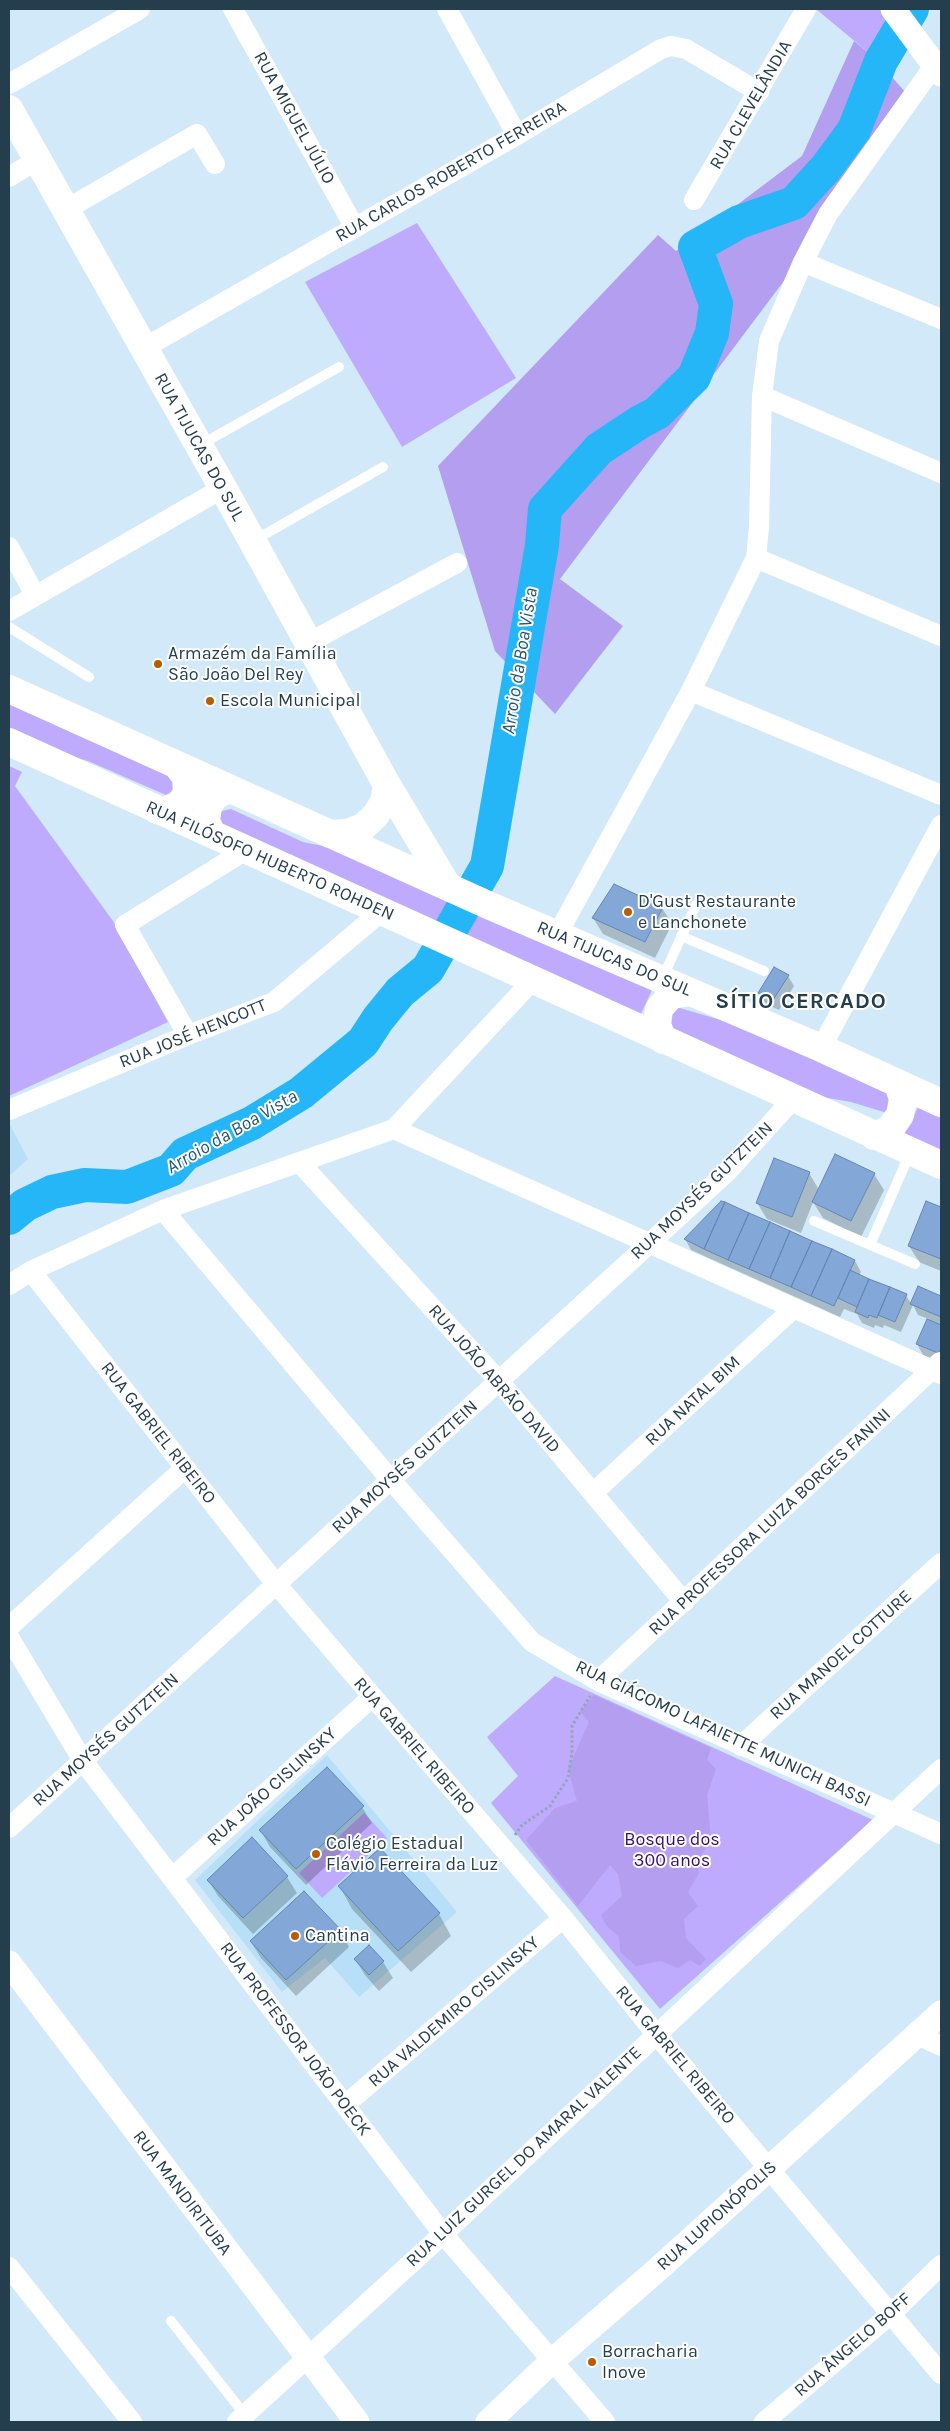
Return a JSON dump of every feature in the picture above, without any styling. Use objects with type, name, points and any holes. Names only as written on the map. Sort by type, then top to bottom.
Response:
[{"type":"main road","name":"RUA TIJUCAS DO SUL","points":[[9,110],[223,488],[387,785],[449,888],[822,1048],[941,1103]]},
{"type":"main road","points":[[9,688],[449,888]]},
{"type":"main road","name":"RUA FILÓSOFO HUBERTO ROHDEN","points":[[9,742],[422,929],[532,981]]},
{"type":"main road","points":[[157,810],[164,811],[179,805],[187,792],[186,777],[177,765]]},
{"type":"main road","points":[[330,834],[347,833],[362,827],[376,816],[384,802],[387,785]]},
{"type":"main road","points":[[212,834],[206,821],[208,806],[216,794],[230,789]]},
{"type":"main road","points":[[532,981],[941,1166]]},
{"type":"main road","points":[[663,1040],[657,1025],[659,1009],[672,995],[690,992]]},
{"type":"main road","points":[[874,1136],[890,1129],[900,1115],[903,1099],[898,1084]]},
{"type":"street","points":[[9,84],[140,9]]},
{"type":"street","name":"RUA MIGUEL JÚLIO","points":[[233,9],[355,228]]},
{"type":"street","points":[[447,9],[517,135]]},
{"type":"street","name":"RUA CLEVELÂNDIA","points":[[694,200],[806,9]]},
{"type":"street","points":[[557,935],[691,691],[756,558],[759,527],[762,396],[769,341],[804,262],[828,214],[939,67],[916,42],[893,9]]},
{"type":"street","name":"RUA CARLOS ROBERTO FERREIRA","points":[[144,348],[517,135],[661,49],[671,46],[686,49],[759,92]]},
{"type":"street","points":[[66,210],[196,134],[214,164]]},
{"type":"street","points":[[9,177],[37,160]]},
{"type":"street","points":[[804,262],[941,319]]},
{"type":"street","points":[[762,396],[941,473]]},
{"type":"street","points":[[9,611],[223,488]]},
{"type":"street","points":[[9,547],[35,595]]},
{"type":"street","points":[[756,558],[941,636]]},
{"type":"street","points":[[308,643],[457,563]]},
{"type":"street","points":[[691,691],[941,795]]},
{"type":"street","points":[[822,1048],[941,825]]},
{"type":"street","points":[[188,1035],[125,925],[246,850]]},
{"type":"street","name":"RUA JOSÉ HENCOTT","points":[[9,1110],[188,1035],[274,1002],[382,911]]},
{"type":"street","points":[[9,1285],[31,1271],[163,1210],[394,1129],[532,981]]},
{"type":"street","name":"RUA MOYSÉS GUTZTEIN","points":[[9,1828],[727,1172],[794,1098]]},
{"type":"street","points":[[394,1129],[794,1308],[939,1368]]},
{"type":"street","name":"RUA JOÃO ABRÃO DAVID","points":[[299,1162],[499,1381],[684,1602]]},
{"type":"street","name":"RUA GIÁCOMO LAFAIETTE MUNICH BASSI","points":[[163,1210],[391,1480],[532,1642],[598,1681],[941,1834]]},
{"type":"street","name":"RUA GABRIEL RIBEIRO","points":[[31,1271],[276,1584],[563,1918],[656,2034],[941,2374]]},
{"type":"street","name":"RUA NATAL BIM","points":[[593,1493],[794,1308]]},
{"type":"street","name":"RUA PROFESSORA LUIZA BORGES FANINI","points":[[598,1681],[939,1368]]},
{"type":"street","points":[[9,1627],[185,1468]]},
{"type":"street","name":"RUA MANOEL COTTURE","points":[[741,1746],[941,1563]]},
{"type":"street","name":"RUA PROFESSOR JOÃO POECK","points":[[9,1637],[83,1761],[443,2234],[605,2422]]},
{"type":"street","name":"RUA JOÃO CISLINSKY","points":[[172,1878],[372,1697]]},
{"type":"street","name":"RUA LUIZ GURGEL DO AMARAL VALENTE","points":[[241,2418],[443,2234],[941,1769]]},
{"type":"street","name":"RUA VALDEMIRO CISLINSKY","points":[[345,2105],[563,1918]]},
{"type":"street","name":"RUA MANDIRITUBA","points":[[9,1963],[306,2359],[357,2422]]},
{"type":"street","name":"RUA LUPIONÓPOLIS","points":[[489,2421],[552,2361],[770,2168],[941,2013]]},
{"type":"street","points":[[917,2035],[941,2046]]},
{"type":"street","name":"RUA ÂNGELO BOFF","points":[[764,2422],[891,2314],[941,2265]]},
{"type":"street","points":[[9,2267],[132,2422]]},
{"type":"lane","points":[[199,446],[339,367]]},
{"type":"lane","points":[[252,541],[382,467]]},
{"type":"lane","points":[[9,627],[90,677]]},
{"type":"lane","points":[[662,980],[696,905]]},
{"type":"lane","points":[[681,936],[764,971]]},
{"type":"lane","points":[[870,1245],[910,1152]]},
{"type":"lane","points":[[814,1221],[915,1264]]},
{"type":"lane","points":[[171,2322],[241,2418]]},
{"type":"path","points":[[503,1849],[522,1826],[550,1806],[568,1778],[572,1753],[572,1726],[598,1681]]},
{"type":"shaded area","points":[[9,1123],[28,1159],[9,1176]]},
{"type":"shaded area","name":"Colégio Estadual Flávio Ferreira da Luz","points":[[327,1755],[457,1912],[359,1997],[325,1958],[282,1992],[195,1880]]},
{"type":"green space","points":[[816,9],[885,9],[895,26],[875,58]]},
{"type":"green space","points":[[854,41],[875,58],[907,94],[844,201],[560,579],[623,626],[555,714],[495,651],[438,466],[658,235],[676,251],[802,156]]},
{"type":"green space","points":[[417,223],[516,378],[402,447],[305,282]]},
{"type":"green space","points":[[9,703],[174,777],[173,791],[166,795],[88,761],[48,750],[9,731]]},
{"type":"green space","points":[[9,766],[22,772],[15,786],[113,921],[168,1022],[9,1096]]},
{"type":"green space","points":[[231,809],[303,842],[338,849],[653,988],[640,1016],[220,824],[222,811]]},
{"type":"green space","points":[[680,1008],[748,1028],[891,1089],[887,1113],[851,1102],[811,1095],[668,1031],[667,1016],[675,1009]]},
{"type":"green space","points":[[919,1105],[941,1115],[941,1152],[896,1133],[913,1118]]},
{"type":"green space","name":"Bosque dos 300 anos","points":[[555,1676],[873,1820],[660,2009],[491,1803],[518,1776],[487,1737]]},
{"type":"green space","points":[[594,1695],[711,1748],[707,1760],[716,1769],[707,1795],[711,1841],[696,1862],[699,1873],[688,1892],[698,1906],[684,1919],[686,1938],[706,1959],[700,1966],[690,1960],[678,1968],[661,1961],[636,1966],[620,1952],[619,1937],[606,1925],[601,1915],[622,1896],[618,1874],[610,1865],[578,1906],[526,1840],[555,1808],[577,1801],[568,1769],[589,1722],[580,1711]]},
{"type":"green space","points":[[364,1813],[387,1838],[322,1898],[299,1873]]},
{"type":"building","name":"D'Gust Restaurante e Lanchonete","points":[[614,884],[663,907],[645,942],[592,918]]},
{"type":"building","points":[[774,967],[789,975],[773,1000],[758,993]]},
{"type":"building","points":[[835,1154],[875,1173],[851,1221],[812,1202]]},
{"type":"building","points":[[774,1158],[810,1172],[792,1217],[756,1203]]},
{"type":"building","points":[[721,1201],[725,1202],[704,1249],[684,1239]]},
{"type":"building","points":[[926,1201],[941,1207],[941,1259],[908,1246]]},
{"type":"building","points":[[725,1202],[749,1213],[728,1260],[704,1249]]},
{"type":"building","points":[[749,1213],[770,1222],[749,1269],[728,1260]]},
{"type":"building","points":[[770,1222],[790,1231],[770,1278],[749,1269]]},
{"type":"building","points":[[790,1231],[812,1241],[791,1287],[770,1278]]},
{"type":"building","points":[[812,1241],[832,1249],[811,1296],[791,1287]]},
{"type":"building","points":[[832,1249],[855,1260],[834,1306],[811,1296]]},
{"type":"building","points":[[850,1270],[869,1279],[857,1307],[838,1298]]},
{"type":"building","points":[[869,1279],[890,1287],[877,1318],[869,1315],[868,1318],[855,1312]]},
{"type":"building","points":[[918,1286],[941,1296],[941,1317],[910,1304]]},
{"type":"building","points":[[890,1287],[907,1294],[895,1322],[878,1315]]},
{"type":"building","points":[[927,1319],[941,1325],[941,1349],[938,1353],[916,1344]]},
{"type":"building","points":[[327,1767],[364,1806],[296,1869],[259,1830]]},
{"type":"building","points":[[252,1837],[288,1876],[243,1918],[207,1880]]},
{"type":"building","points":[[380,1848],[440,1913],[398,1951],[338,1886]]},
{"type":"building","name":"Cantina","points":[[304,1891],[341,1930],[286,1980],[250,1941]]},
{"type":"building","points":[[369,1945],[384,1961],[369,1975],[354,1959]]},
{"type":"waterway","name":"Arroio da Boa Vista","points":[[9,1218],[25,1205],[52,1192],[85,1185],[127,1187],[171,1170],[185,1154],[252,1123],[301,1093],[363,1042],[378,1019],[400,992],[428,969],[487,866],[542,545],[545,509],[599,449],[657,413],[694,377],[712,333],[716,304],[695,247],[739,222],[794,203],[826,168],[854,130],[881,61],[912,9]]},
{"type":"place","name":"Armazém da Família São João Del Rey","points":[[158,664]]},
{"type":"place","name":"Escola Municipal","points":[[210,701]]},
{"type":"place","name":"D'Gust Restaurante e Lanchonete","points":[[628,912]]},
{"type":"place","name":"Colégio Estadual Flávio Ferreira da Luz","points":[[316,1854]]},
{"type":"place","name":"Cantina","points":[[295,1936]]},
{"type":"place","name":"Borracharia Inove","points":[[592,2362]]},
{"type":"district","name":"SÍTIO CERCADO","points":[[801,1002]]}]
